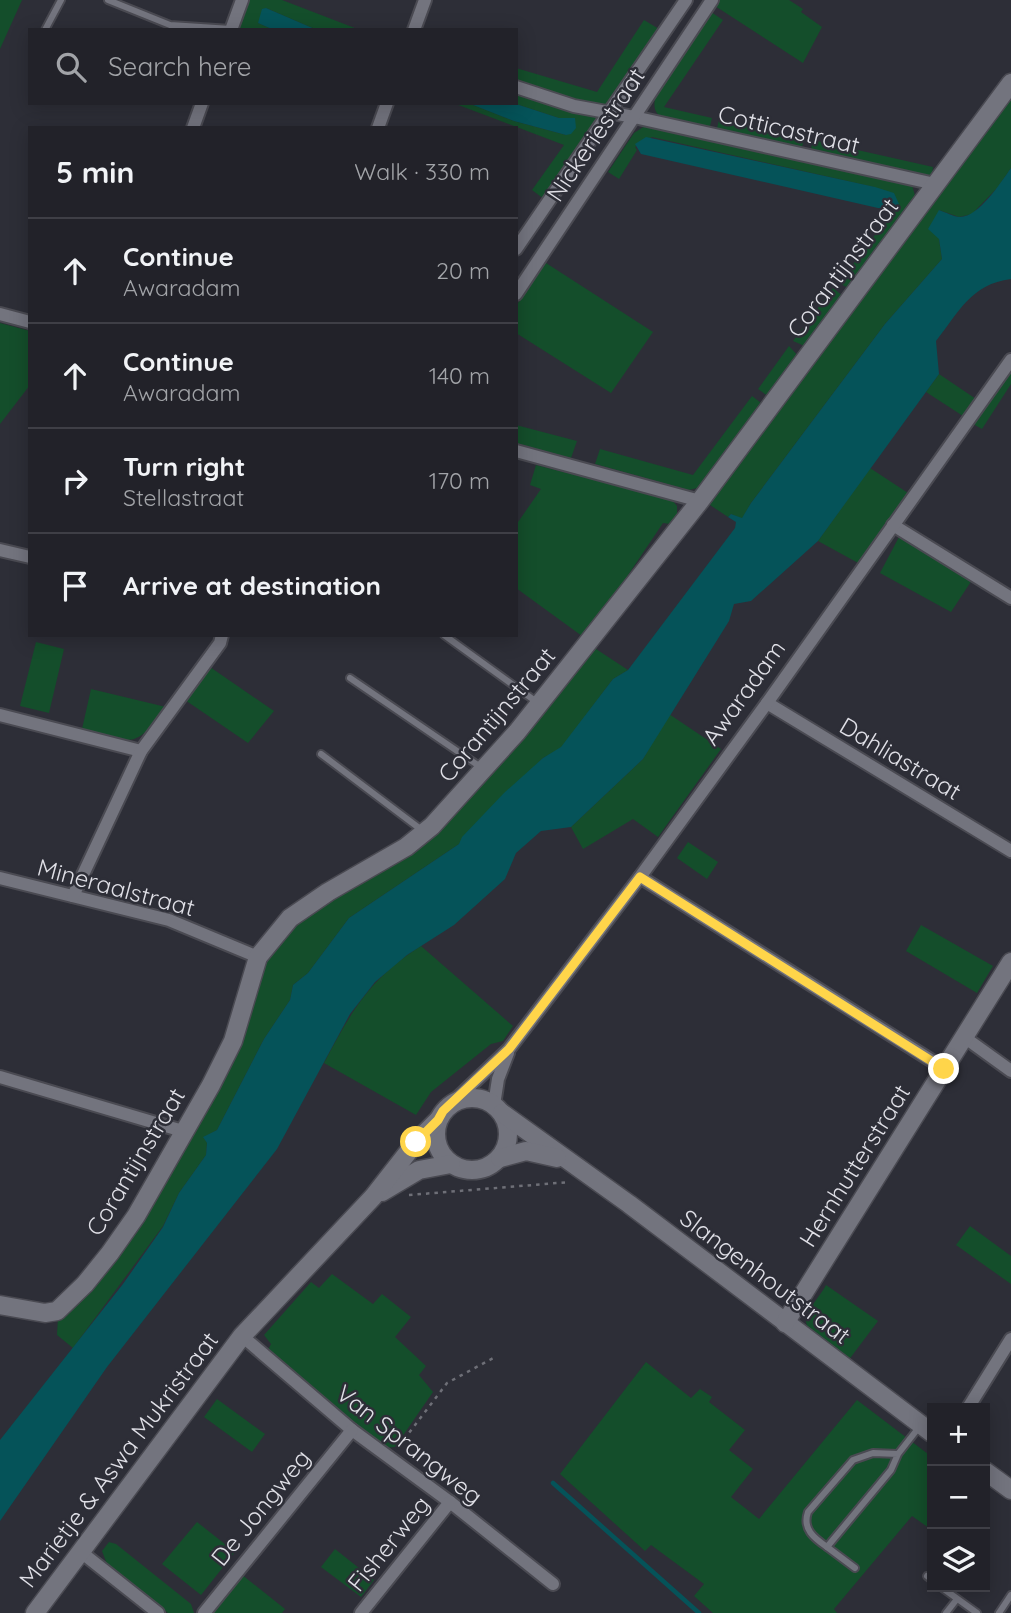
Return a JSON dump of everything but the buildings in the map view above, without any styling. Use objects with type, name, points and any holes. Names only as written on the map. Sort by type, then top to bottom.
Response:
[{"type":"street","points":[[231,28],[242,0]]},
{"type":"street","points":[[415,28],[425,0]]},
{"type":"street","name":"Nickeriestraat","points":[[518,246],[686,0]]},
{"type":"street","name":"Nickeriestraat","points":[[518,292],[712,0]]},
{"type":"street","name":"Corantijnstraat","points":[[0,1305],[46,1313],[57,1311],[85,1284],[136,1216],[186,1132],[233,1041],[258,957],[290,918],[328,892],[406,847],[425,832],[540,705],[700,500],[1011,83]]},
{"type":"street","name":"Cotticastraat","points":[[518,88],[574,106],[935,184]]},
{"type":"street","points":[[194,126],[201,105]]},
{"type":"street","points":[[379,126],[386,105]]},
{"type":"street","points":[[0,314],[28,321]]},
{"type":"street","name":"Awaradam","points":[[452,1104],[509,1049],[640,877],[767,704],[1011,360]]},
{"type":"street","points":[[518,452],[700,500]]},
{"type":"street","points":[[893,525],[1011,598]]},
{"type":"street","points":[[0,550],[28,557]]},
{"type":"street","points":[[72,896],[141,751],[220,643],[222,637]]},
{"type":"street","name":"Dahliastraat","points":[[767,704],[1011,851]]},
{"type":"street","points":[[0,715],[141,751]]},
{"type":"street","points":[[640,877],[944,1069]]},
{"type":"street","name":"Mineraalstraat","points":[[0,878],[169,920],[258,957]]},
{"type":"street","name":"Hernhutterstraat","points":[[785,1324],[1011,962]]},
{"type":"street","points":[[964,1037],[1011,1071]]},
{"type":"street","name":"Awaradam","points":[[498,1109],[498,1079],[509,1049]]},
{"type":"street","points":[[0,1077],[186,1132]]},
{"type":"street","points":[[243,1336],[373,1197],[416,1142],[452,1104],[473,1098],[498,1109],[507,1124],[509,1136],[506,1148],[500,1158],[482,1170],[460,1169],[442,1155],[436,1144],[438,1120]]},
{"type":"street","name":"Slangenhoutstraat","points":[[498,1109],[927,1429]]},
{"type":"street","name":"Slangenhoutstraat","points":[[500,1158],[526,1151],[567,1160]]},
{"type":"street","points":[[373,1197],[419,1170],[451,1164]]},
{"type":"street","name":"Van Sprangweg","points":[[243,1336],[352,1430],[450,1502],[553,1584]]},
{"type":"street","name":"Marietje & Aswa Mukristraat","points":[[34,1613],[243,1336]]},
{"type":"street","points":[[971,1403],[1011,1339]]},
{"type":"street","name":"De Jongweg","points":[[204,1613],[352,1430]]},
{"type":"street","points":[[990,1475],[1011,1490]]},
{"type":"street","name":"Fisherweg","points":[[361,1613],[450,1502]]},
{"type":"street","points":[[81,1552],[158,1613]]},
{"type":"lane","points":[[46,28],[61,0]]},
{"type":"lane","points":[[108,0],[170,26],[211,28]]},
{"type":"lane","points":[[447,637],[540,705]]},
{"type":"lane","points":[[350,678],[484,769]]},
{"type":"lane","points":[[321,754],[425,832]]},
{"type":"lane","points":[[827,1547],[891,1470],[898,1454],[927,1429]]},
{"type":"lane","points":[[855,1568],[807,1528],[808,1512],[853,1460],[873,1453],[898,1454]]},
{"type":"lane","points":[[948,1592],[976,1613]]},
{"type":"lane","points":[[999,1613],[1011,1595]]},
{"type":"lane","points":[[946,1613],[957,1599]]},
{"type":"path","points":[[400,1195],[594,1180]]},
{"type":"path","points":[[390,1457],[447,1383],[497,1356]]},
{"type":"green space","points":[[0,0],[22,0],[0,49]]},
{"type":"green space","points":[[248,0],[282,0],[355,28],[312,28],[266,8],[258,23],[269,28],[237,28]]},
{"type":"green space","points":[[719,0],[789,0],[822,27],[803,63],[715,6]]},
{"type":"green space","points":[[711,12],[723,20],[664,107],[712,118],[709,130],[664,120],[656,111],[654,103]]},
{"type":"green space","points":[[644,20],[659,29],[611,102],[597,108],[518,85],[518,69],[597,92]]},
{"type":"green space","points":[[518,91],[597,116],[598,120],[544,199],[532,190],[564,145],[458,105],[473,105],[514,121],[566,135],[575,118],[559,118],[518,105]]},
{"type":"green space","points":[[1011,94],[1011,168],[998,187],[972,214],[959,217],[939,210],[942,259],[885,324],[751,503],[742,519],[731,514],[728,517],[707,503]]},
{"type":"green space","points":[[719,120],[804,139],[801,151],[716,132]]},
{"type":"green space","points":[[648,124],[912,185],[916,199],[850,289],[839,283],[895,208],[874,187],[652,137],[635,147],[637,150],[619,179],[608,172],[634,133]]},
{"type":"green space","points":[[813,140],[933,167],[932,175],[921,178],[814,153],[811,149]]},
{"type":"green space","points":[[546,263],[653,332],[611,393],[518,334],[518,303]]},
{"type":"green space","points":[[833,288],[844,297],[807,347],[793,341]]},
{"type":"green space","points":[[0,323],[28,330],[28,388],[0,424]]},
{"type":"green space","points":[[789,346],[799,357],[769,397],[758,389]]},
{"type":"green space","points":[[1011,368],[1011,384],[982,429],[973,424]]},
{"type":"green space","points":[[939,374],[976,399],[963,416],[926,392]]},
{"type":"green space","points":[[752,396],[765,406],[701,487],[689,490],[595,464],[600,449],[693,475]]},
{"type":"green space","points":[[518,426],[577,441],[571,458],[518,444]]},
{"type":"green space","points":[[536,465],[672,500],[677,506],[677,519],[671,524],[663,523],[582,636],[518,589],[518,522],[541,489],[530,485]]},
{"type":"green space","points":[[870,468],[908,493],[860,564],[818,541]]},
{"type":"green space","points":[[899,537],[972,580],[951,612],[880,573]]},
{"type":"green space","points":[[36,642],[64,649],[49,713],[20,706]]},
{"type":"green space","points":[[593,647],[628,670],[613,679],[561,748],[543,758],[459,844],[349,918],[308,973],[293,985],[290,1000],[264,1039],[217,1130],[204,1137],[207,1143],[206,1155],[179,1193],[163,1226],[73,1348],[57,1335],[58,1317],[116,1254],[267,957],[301,917],[398,859]]},
{"type":"green space","points":[[210,667],[274,711],[248,743],[185,700]]},
{"type":"green space","points":[[91,689],[166,707],[144,733],[126,740],[82,729]]},
{"type":"green space","points":[[669,714],[721,749],[658,837],[633,819],[583,849],[571,827],[643,759]]},
{"type":"green space","points":[[688,842],[718,862],[707,879],[677,858]]},
{"type":"green space","points":[[921,925],[993,966],[977,993],[906,951]]},
{"type":"green space","points":[[421,946],[513,1026],[503,1041],[491,1044],[431,1092],[416,1115],[324,1063],[364,997],[388,971]]},
{"type":"green space","points":[[970,1226],[1011,1256],[1011,1284],[956,1245]]},
{"type":"green space","points":[[332,1274],[373,1304],[382,1294],[411,1317],[395,1337],[426,1366],[419,1375],[433,1392],[395,1447],[384,1448],[268,1350],[271,1344],[264,1335],[311,1282],[319,1288]]},
{"type":"green space","points":[[826,1285],[878,1321],[848,1361],[822,1343],[807,1325],[809,1310]]},
{"type":"green space","points":[[646,1362],[691,1398],[700,1389],[712,1397],[709,1402],[745,1430],[729,1450],[753,1469],[731,1497],[759,1519],[857,1400],[927,1453],[927,1527],[912,1516],[834,1609],[837,1613],[713,1613],[694,1596],[704,1584],[651,1545],[645,1551],[560,1474]]},
{"type":"green space","points":[[217,1399],[265,1434],[252,1452],[204,1417]]},
{"type":"green space","points":[[197,1522],[235,1552],[201,1595],[162,1564]]},
{"type":"green space","points":[[109,1542],[116,1544],[191,1604],[194,1613],[168,1613],[107,1564],[102,1551]]},
{"type":"green space","points":[[335,1549],[374,1580],[361,1597],[321,1567]]},
{"type":"green space","points":[[241,1574],[285,1609],[282,1613],[210,1613]]},
{"type":"water","points":[[266,8],[312,28],[269,28],[258,23],[262,9]]},
{"type":"water","points":[[473,105],[518,105],[559,118],[575,118],[576,128],[566,135],[514,121]]},
{"type":"water","points":[[646,137],[875,187],[894,193],[899,204],[891,211],[641,154],[635,144]]},
{"type":"water","points":[[1011,168],[1011,279],[997,282],[976,293],[959,310],[936,341],[939,374],[818,541],[751,601],[734,604],[729,621],[643,759],[571,827],[541,831],[516,853],[505,879],[454,925],[407,955],[375,982],[350,1014],[277,1149],[107,1367],[0,1521],[0,1440],[123,1284],[163,1227],[179,1193],[206,1155],[207,1143],[203,1137],[217,1130],[264,1039],[290,1000],[293,985],[308,973],[349,918],[459,844],[462,837],[504,793],[543,758],[561,747],[613,679],[628,670],[735,528],[736,522],[728,517],[731,514],[742,518],[885,324],[942,259],[939,239],[928,229],[939,210],[960,217],[975,211],[989,198]]},
{"type":"waterway","points":[[553,1483],[699,1613]]},
{"type":"route","points":[[416,1142],[438,1120],[443,1111],[509,1049],[640,877],[944,1069]]}]
